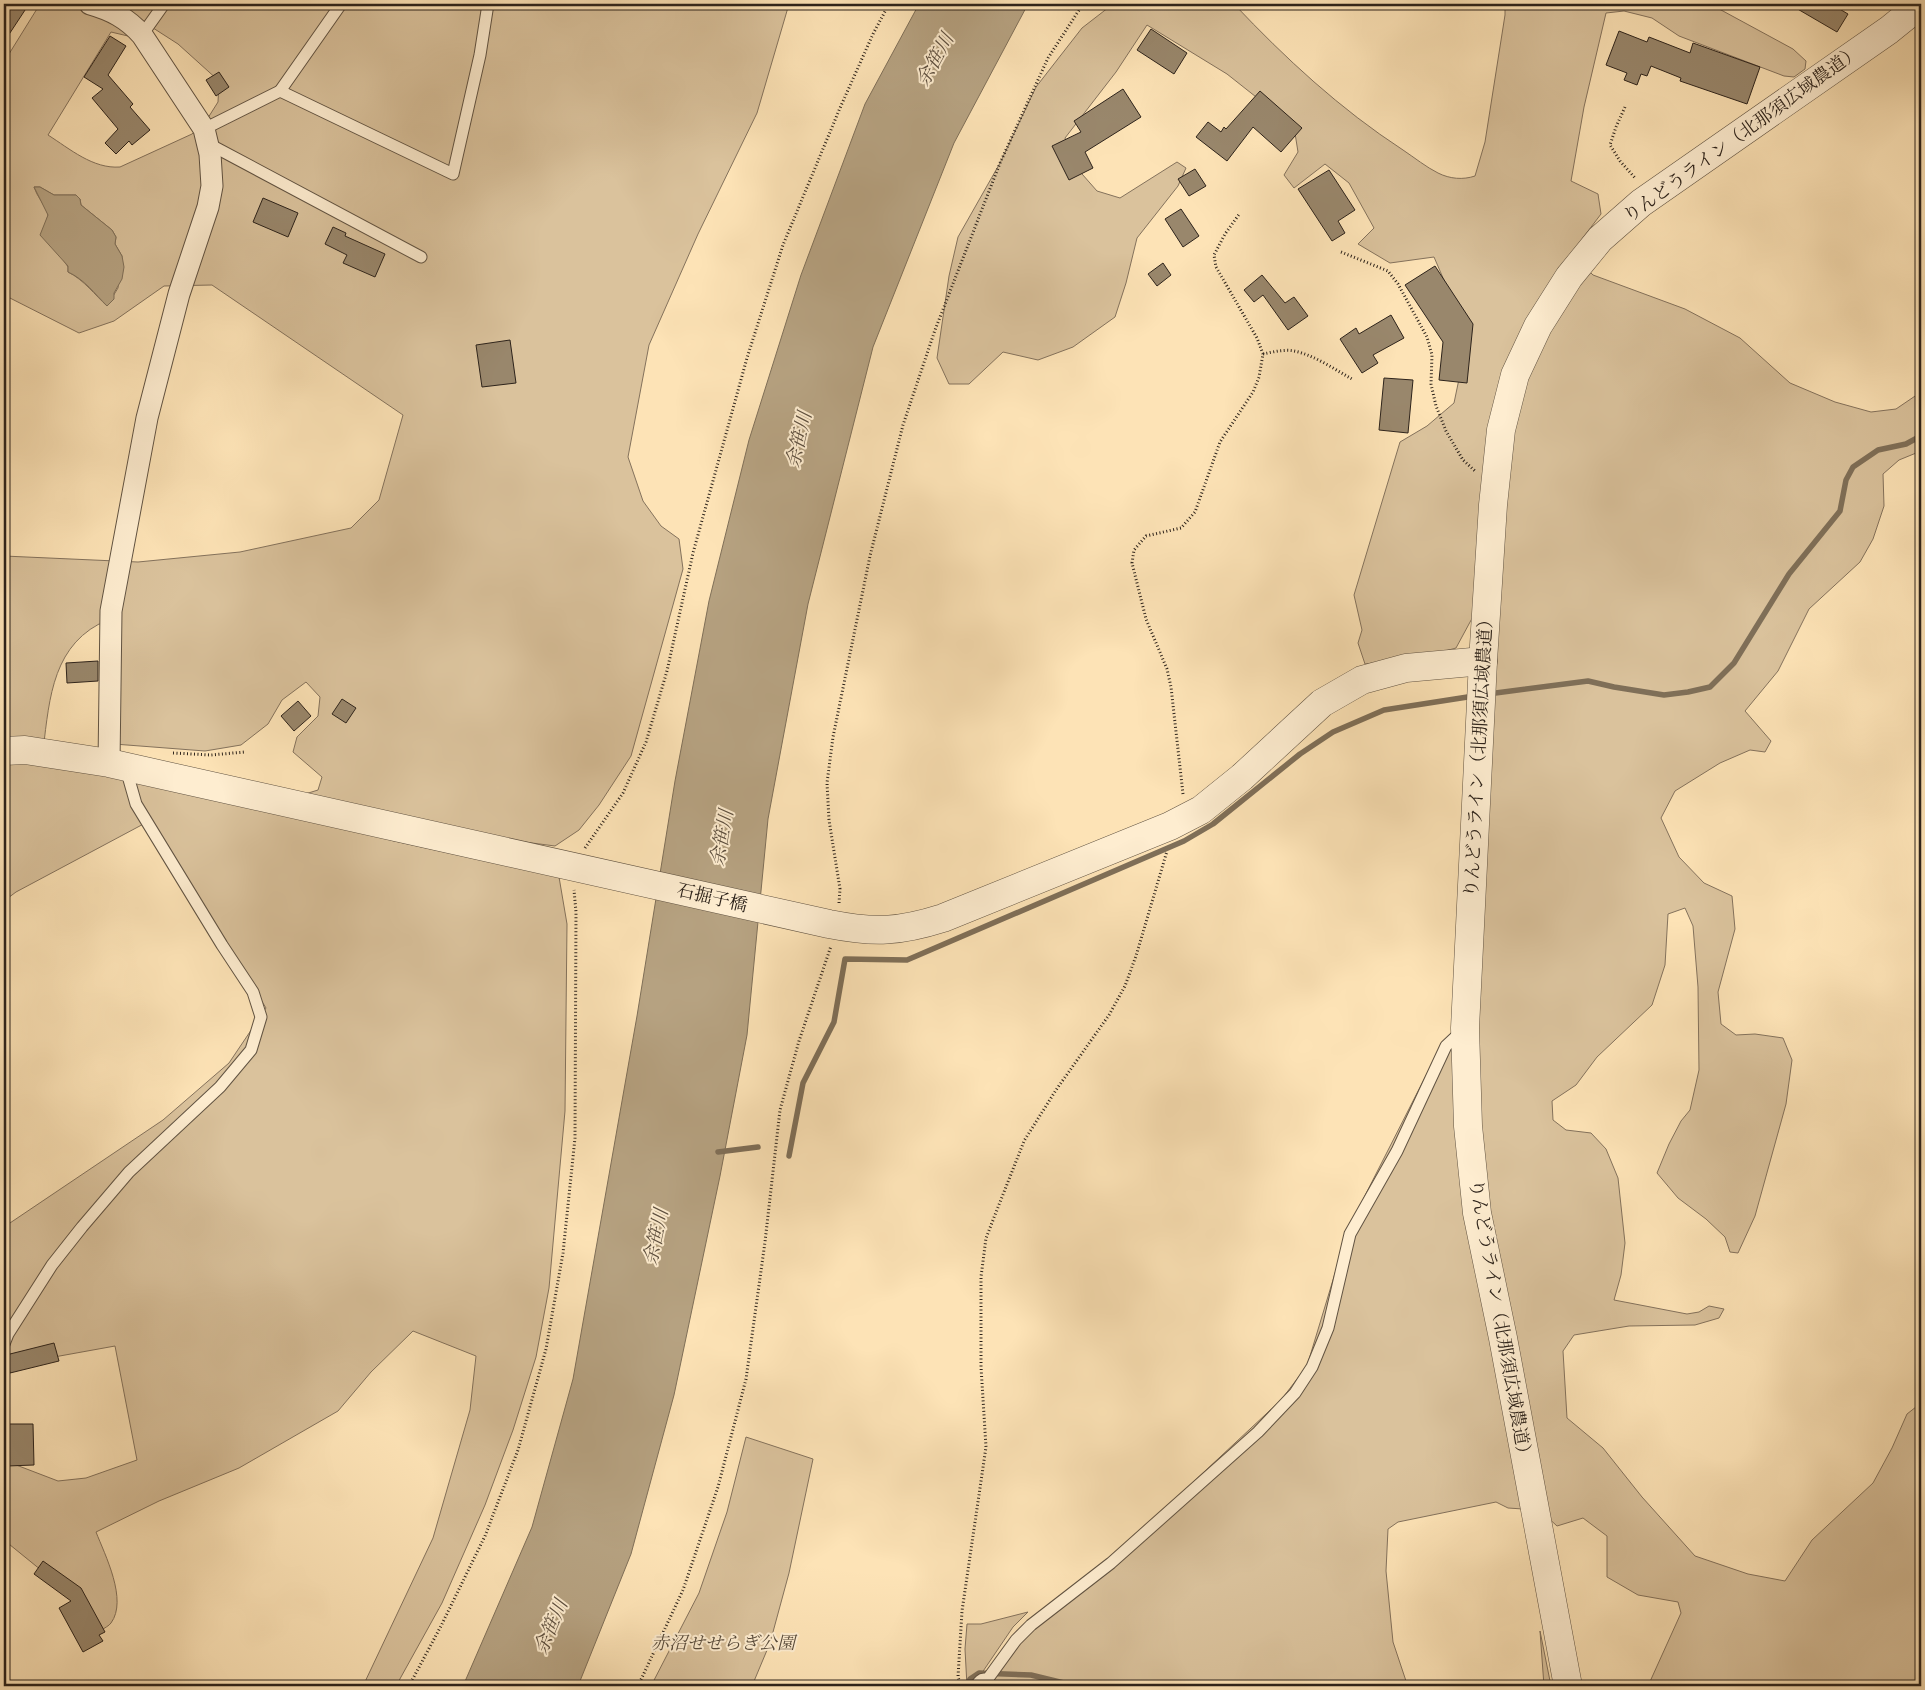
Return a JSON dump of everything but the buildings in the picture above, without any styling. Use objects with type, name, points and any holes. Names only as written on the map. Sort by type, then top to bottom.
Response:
[{"type":"street","points":[[90,4],[107,9],[130,21],[142,34],[205,136],[210,154],[212,186],[208,207],[179,294],[147,418],[111,611],[117,765]]},
{"type":"street","name":"りんどうライン（北那須広域農道）","points":[[1568,1686],[1503,1338],[1477,1213],[1468,1126],[1465,1028],[1483,661],[1501,430],[1515,374],[1538,326],[1569,278],[1600,240],[1651,196],[1888,30],[1921,4]]},
{"type":"street","name":"石掘子橋","points":[[4,751],[25,750],[117,765],[833,925],[878,931],[898,930],[943,918],[1181,820],[1201,810],[1242,777],[1322,703],[1362,680],[1406,668],[1483,661]]},
{"type":"lane","points":[[142,34],[164,4]]},
{"type":"lane","points":[[205,136],[280,92],[341,4]]},
{"type":"lane","points":[[280,92],[453,174],[480,56],[486,5]]},
{"type":"lane","points":[[205,136],[421,257]]},
{"type":"lane","points":[[4,1344],[8,1334],[52,1265],[82,1226],[129,1172],[220,1086],[251,1050],[261,1017],[253,992],[136,804],[117,765]]},
{"type":"lane","points":[[983,1685],[1005,1654],[1030,1625],[1111,1564],[1258,1432],[1295,1393],[1312,1367],[1328,1328],[1350,1234],[1397,1151],[1446,1046],[1465,1028]]},
{"type":"path","points":[[409,1686],[485,1536],[518,1450],[546,1349],[564,1253],[575,1138],[576,912],[584,869],[623,793],[646,742],[668,671],[695,544],[747,358],[783,245],[840,108],[873,34],[889,4]]},
{"type":"path","points":[[638,1686],[683,1590],[722,1469],[746,1379],[765,1242],[780,1110],[799,1041],[829,955],[840,889],[829,820],[827,783],[833,737],[870,556],[904,425],[935,330],[1000,164],[1048,58],[1083,4]]},
{"type":"path","points":[[1625,107],[1610,145],[1620,161],[1651,196]]},
{"type":"path","points":[[961,1686],[958,1677],[962,1612],[986,1447],[981,1367],[981,1277],[986,1238],[1024,1141],[1056,1090],[1109,1015],[1125,986],[1136,956],[1150,904],[1181,820],[1171,687],[1167,669],[1146,619],[1132,563],[1134,550],[1146,536],[1180,528],[1195,512],[1220,442],[1253,392],[1259,377],[1263,354],[1257,338],[1216,267],[1214,255],[1225,234],[1240,213]]},
{"type":"path","points":[[1341,252],[1388,271],[1398,284],[1427,337],[1432,355],[1431,384],[1436,406],[1446,432],[1463,460],[1480,475],[1496,482]]},
{"type":"path","points":[[1263,354],[1284,350],[1294,351],[1352,379]]},
{"type":"path","points":[[166,752],[211,755],[245,752]]},
{"type":"green space","points":[[40,4],[80,6],[99,11],[116,20],[128,36],[111,32],[48,135],[73,152],[100,165],[120,167],[192,134],[206,121],[218,102],[219,81],[178,44],[136,17],[107,4],[789,4],[757,113],[698,234],[649,345],[628,457],[643,501],[661,526],[679,539],[683,569],[631,756],[599,805],[579,830],[555,846],[448,832],[388,818],[390,840],[559,877],[567,924],[565,1111],[549,1288],[536,1357],[513,1430],[485,1505],[442,1603],[396,1686],[363,1686],[433,1538],[470,1410],[476,1356],[413,1331],[371,1372],[338,1411],[239,1468],[159,1501],[96,1532],[113,1578],[117,1602],[116,1613],[111,1623],[102,1630],[52,1579],[4,1540],[4,1466],[11,1463],[58,1481],[86,1478],[137,1460],[115,1346],[32,1361],[4,1362],[4,1227],[163,1120],[229,1063],[266,1008],[151,820],[16,892],[4,901],[4,556],[138,562],[240,552],[351,528],[379,500],[403,415],[212,285],[164,286],[114,321],[79,333],[4,295],[4,62]],"holes":[[[34,187],[40,187],[54,195],[76,195],[80,199],[81,205],[112,230],[116,237],[115,244],[122,256],[118,288],[107,306],[84,283],[68,272],[68,267],[49,234],[46,224],[48,215]],[[99,624],[115,625],[114,744],[205,751],[241,745],[268,724],[282,700],[306,682],[320,697],[318,716],[297,737],[293,752],[322,777],[318,790],[270,805],[42,758],[50,701],[54,682],[61,665],[70,649],[82,635]]]},
{"type":"green space","points":[[1113,4],[1234,4],[1273,44],[1335,100],[1429,168],[1447,177],[1456,178],[1475,176],[1485,142],[1505,15],[1505,4],[1710,4],[1793,49],[1806,61],[1805,69],[1794,77],[1784,76],[1679,36],[1652,18],[1624,11],[1606,13],[1584,107],[1571,181],[1598,194],[1601,214],[1582,239],[1577,259],[1593,275],[1685,309],[1740,338],[1790,383],[1835,402],[1871,412],[1896,409],[1921,392],[1921,451],[1899,460],[1883,474],[1884,506],[1873,539],[1860,562],[1809,609],[1778,671],[1745,711],[1771,741],[1765,752],[1750,750],[1720,763],[1675,791],[1661,818],[1679,857],[1704,883],[1732,896],[1735,929],[1718,992],[1721,1024],[1736,1035],[1755,1034],[1783,1038],[1792,1060],[1786,1104],[1755,1216],[1738,1253],[1730,1252],[1725,1237],[1706,1219],[1678,1198],[1657,1173],[1681,1121],[1690,1110],[1699,1070],[1698,987],[1693,926],[1685,908],[1668,914],[1665,965],[1652,1005],[1597,1057],[1576,1085],[1552,1101],[1553,1120],[1566,1130],[1591,1133],[1606,1149],[1618,1178],[1625,1243],[1621,1275],[1614,1300],[1687,1314],[1699,1312],[1709,1306],[1724,1309],[1719,1318],[1695,1325],[1629,1326],[1574,1335],[1563,1351],[1567,1418],[1603,1448],[1642,1497],[1695,1556],[1748,1574],[1785,1581],[1812,1540],[1873,1483],[1892,1448],[1907,1414],[1921,1403],[1921,1686],[1648,1686],[1681,1613],[1678,1602],[1638,1595],[1607,1577],[1607,1536],[1583,1518],[1557,1526],[1543,1513],[1508,1508],[1496,1502],[1398,1522],[1388,1529],[1386,1571],[1393,1642],[1406,1681],[1418,1686],[985,1686],[997,1667],[1033,1630],[1121,1562],[1143,1529],[1281,1400],[1307,1366],[1349,1227],[1444,1040],[1470,1014],[1476,611],[1456,648],[1423,657],[1365,664],[1358,643],[1362,630],[1354,595],[1400,442],[1427,426],[1454,403],[1464,355],[1459,315],[1434,257],[1390,263],[1358,244],[1374,228],[1349,183],[1325,164],[1294,188],[1284,175],[1298,152],[1294,127],[1227,74],[1147,25],[1116,72],[1065,138],[1075,166],[1097,191],[1120,198],[1177,162],[1186,168],[1178,186],[1137,238],[1115,317],[1073,347],[1038,360],[1003,352],[969,384],[949,384],[937,358],[949,276],[958,237],[1000,163],[1036,87],[1082,28]]},
{"type":"green space","name":"赤沼せせらぎ公園","points":[[746,1437],[813,1459],[789,1573],[770,1643],[752,1686],[651,1686],[699,1593],[727,1512]]},
{"type":"green space","points":[[1028,1612],[1013,1627],[973,1686],[967,1686],[965,1649],[967,1624],[981,1624]]},
{"type":"green space","points":[[1540,1631],[1551,1686],[1544,1686]]},
{"type":"water","name":"余笹川","points":[[919,4],[1028,4],[954,143],[873,347],[808,604],[768,819],[747,1035],[720,1176],[674,1395],[631,1554],[578,1686],[463,1686],[532,1527],[573,1379],[637,1016],[675,781],[709,601],[749,440],[801,275],[865,104]]},
{"type":"water","points":[[34,187],[40,187],[54,195],[76,195],[80,199],[81,205],[112,230],[116,237],[115,244],[122,256],[124,267],[122,279],[114,293],[114,299],[107,306],[84,283],[68,272],[68,266],[40,235],[48,215]]},
{"type":"waterway","points":[[1488,694],[1588,681],[1664,695],[1710,687],[1734,663],[1789,574],[1840,511],[1846,480],[1853,467],[1878,450],[1906,444],[1917,438],[1921,431]]},
{"type":"waterway","points":[[789,1156],[803,1083],[834,1022],[845,959],[907,960],[1184,841],[1213,824],[1300,754],[1333,732],[1384,710],[1474,696]]},
{"type":"waterway","points":[[718,1152],[758,1147]]},
{"type":"waterway","points":[[966,1686],[970,1679],[979,1673],[1031,1675],[1076,1686]]}]
